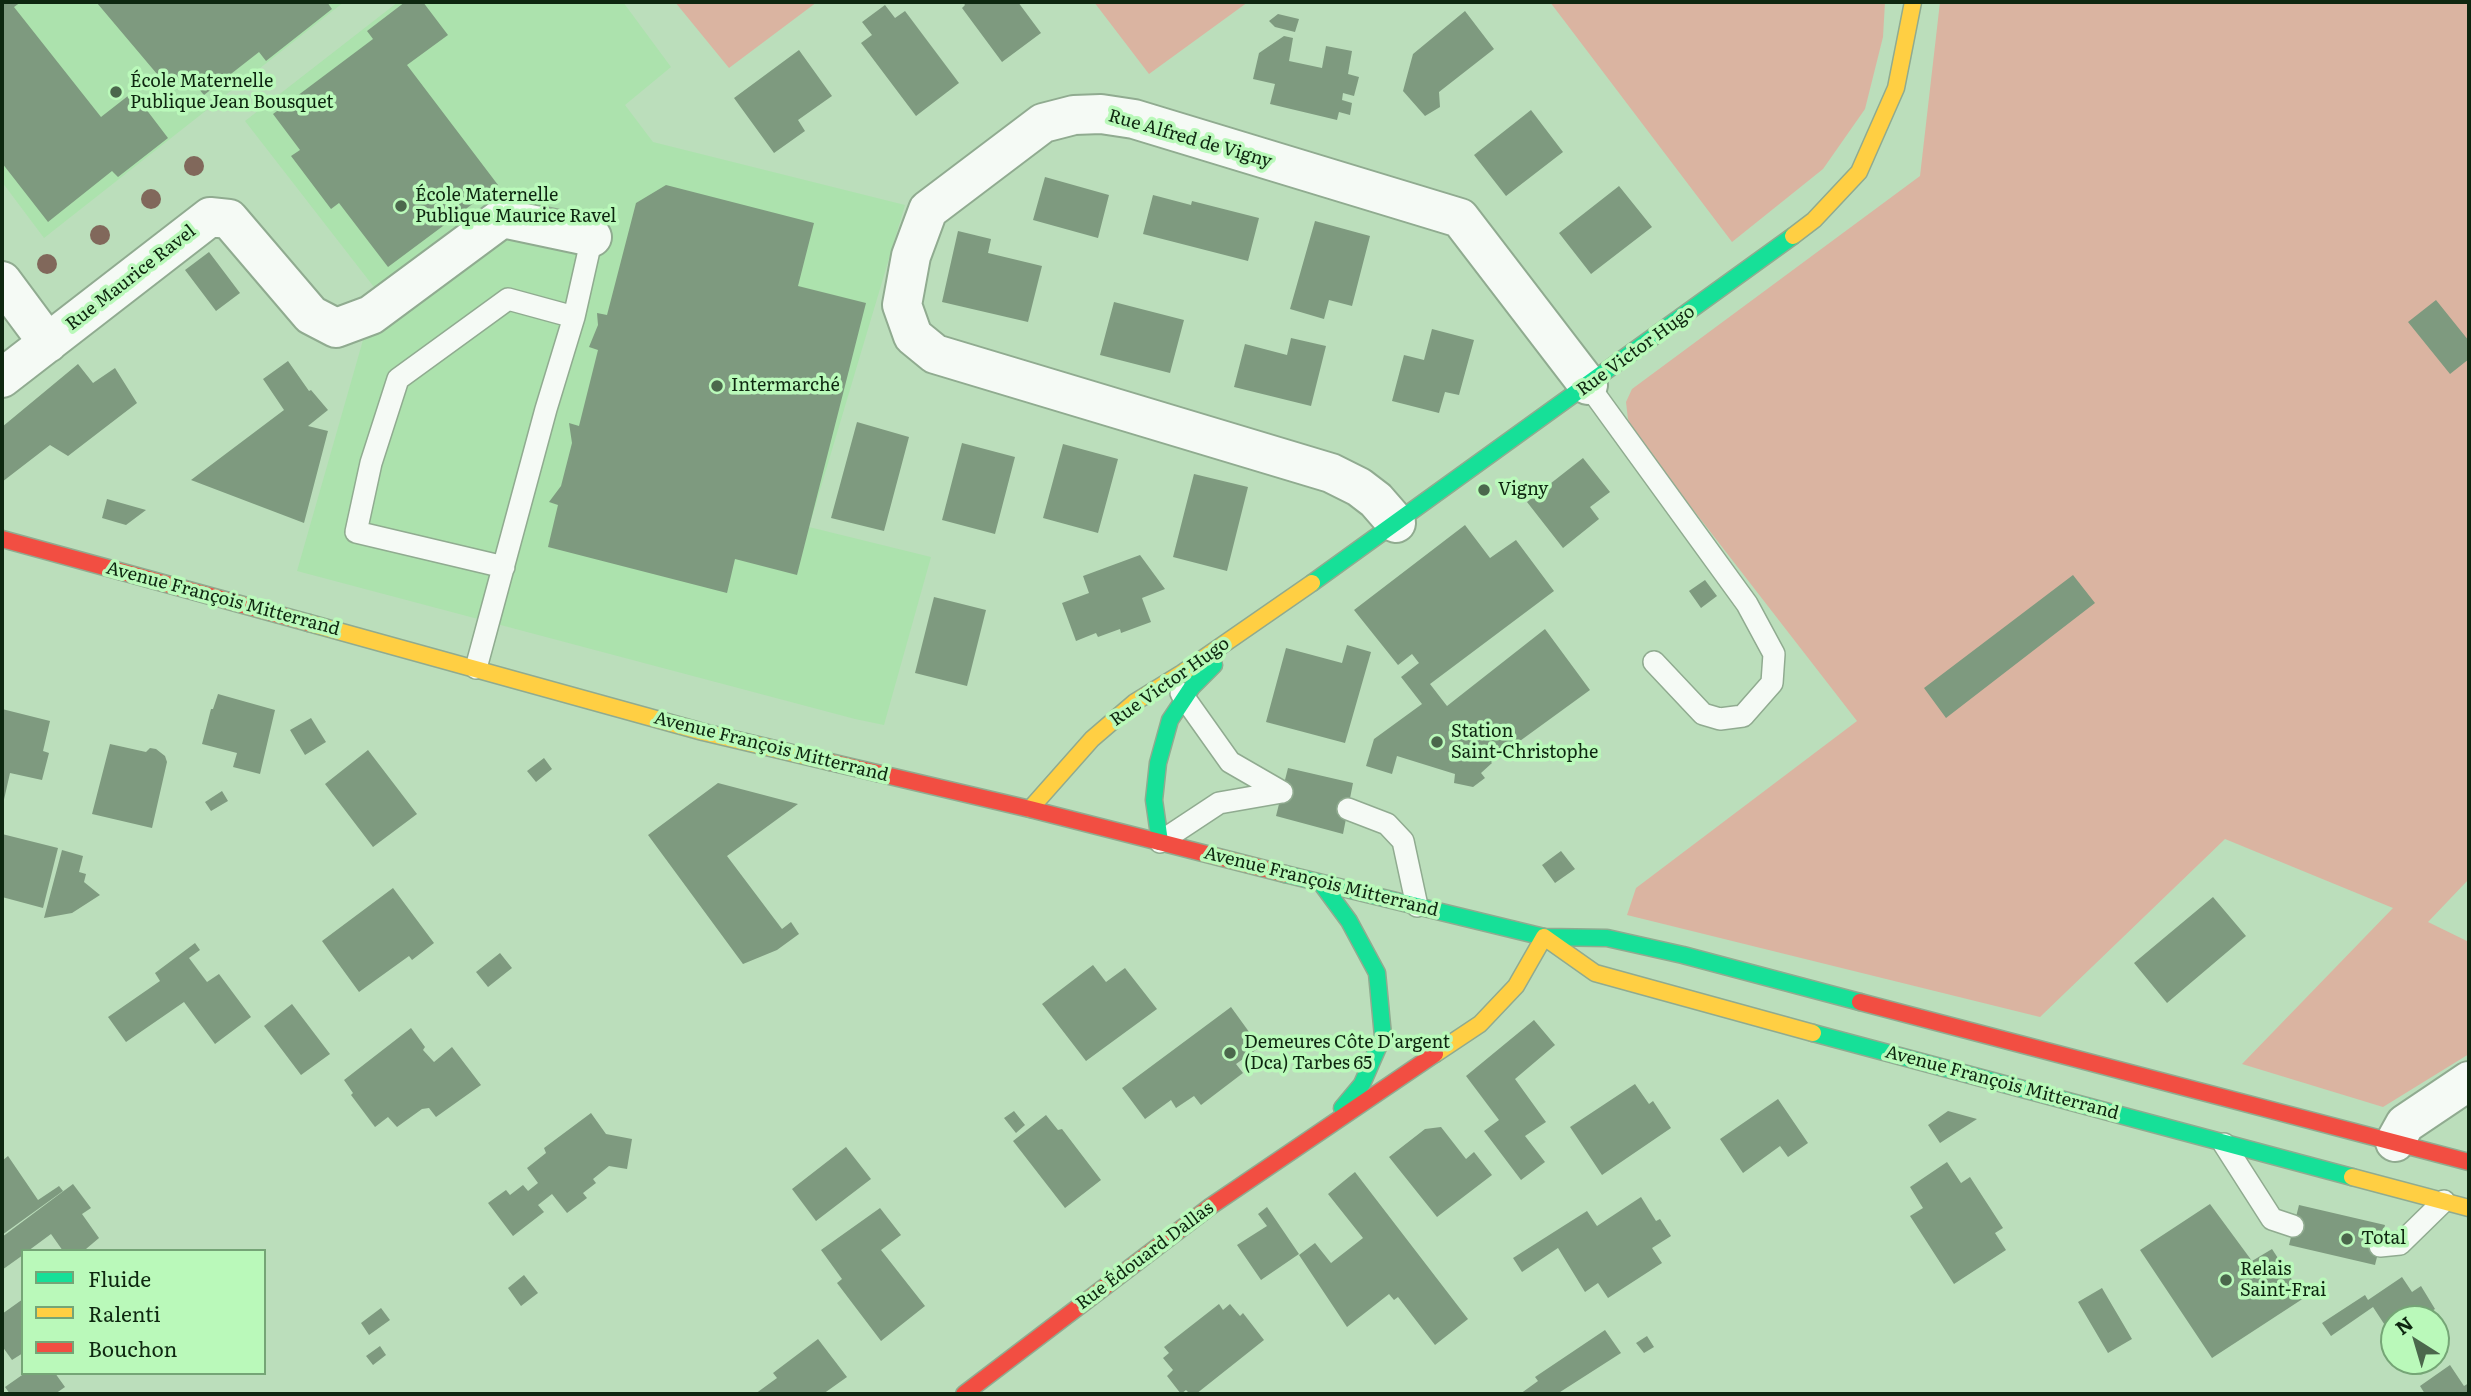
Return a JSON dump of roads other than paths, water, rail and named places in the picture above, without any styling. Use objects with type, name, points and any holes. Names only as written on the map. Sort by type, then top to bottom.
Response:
[{"type":"main road","name":"Rue Victor Hugo","points":[[1030,808],[1092,738],[1135,702],[1257,621],[1396,523],[1774,252],[1814,220],[1859,172],[1896,88],[1913,2]]},
{"type":"main road","name":"Avenue François Mitterrand","points":[[2,539],[703,732],[1030,808],[1544,937],[1607,938],[1683,956],[2469,1162]]},
{"type":"main road","name":"Rue Victor Hugo","points":[[1160,842],[1154,800],[1158,763],[1170,720],[1192,687],[1257,621]]},
{"type":"main road","name":"Rue Édouard Dallas","points":[[1321,883],[1349,921],[1377,973],[1383,1036],[1362,1084],[1330,1123]]},
{"type":"main road","name":"Avenue François Mitterrand","points":[[1544,937],[1595,973],[1633,985],[2469,1208]]},
{"type":"main road","name":"Rue Édouard Dallas","points":[[964,1394],[1211,1206],[1480,1024],[1516,986],[1544,937]]},
{"type":"street","name":"Rue Alfred de Vigny","points":[[1396,523],[1376,500],[1359,487],[1331,473],[935,354],[913,336],[902,305],[911,256],[928,210],[1043,123],[1074,115],[1101,114],[1134,119],[1460,218],[1588,385]]},
{"type":"street","name":"Rue Maurice Ravel","points":[[2,378],[210,217],[229,219],[311,314],[336,328],[371,315],[502,218],[592,237]]},
{"type":"street","points":[[2,281],[48,343]]},
{"type":"street","points":[[2395,1142],[2405,1124],[2469,1081]]},
{"type":"lane","points":[[476,668],[546,409],[574,317],[592,237]]},
{"type":"lane","points":[[504,567],[356,533],[371,463],[398,379],[508,299],[574,317]]},
{"type":"lane","points":[[1588,385],[1747,604],[1774,654],[1772,683],[1743,716],[1720,719],[1703,714],[1654,662]]},
{"type":"lane","points":[[1160,842],[1219,803],[1282,792],[1230,762],[1170,680]]},
{"type":"lane","points":[[1348,808],[1387,824],[1403,841],[1417,906]]},
{"type":"lane","points":[[2223,1142],[2272,1219],[2293,1226]]},
{"type":"lane","points":[[2380,1246],[2400,1244],[2444,1201]]},
{"type":"place","name":"École Maternelle Publique Jean Bousquet","points":[[116,92]]},
{"type":"place","name":"École Maternelle Publique Maurice Ravel","points":[[401,206]]},
{"type":"place","name":"Intermarché","points":[[717,386]]},
{"type":"place","name":"Vigny","points":[[1484,490]]},
{"type":"place","name":"Station Saint-Christophe","points":[[1437,742]]},
{"type":"place","name":"Demeures Côte D'argent (Dca) Tarbes 65","points":[[1230,1053]]},
{"type":"place","name":"Total","points":[[2347,1239]]},
{"type":"place","name":"Relais Saint-Frai","points":[[2226,1280]]}]
